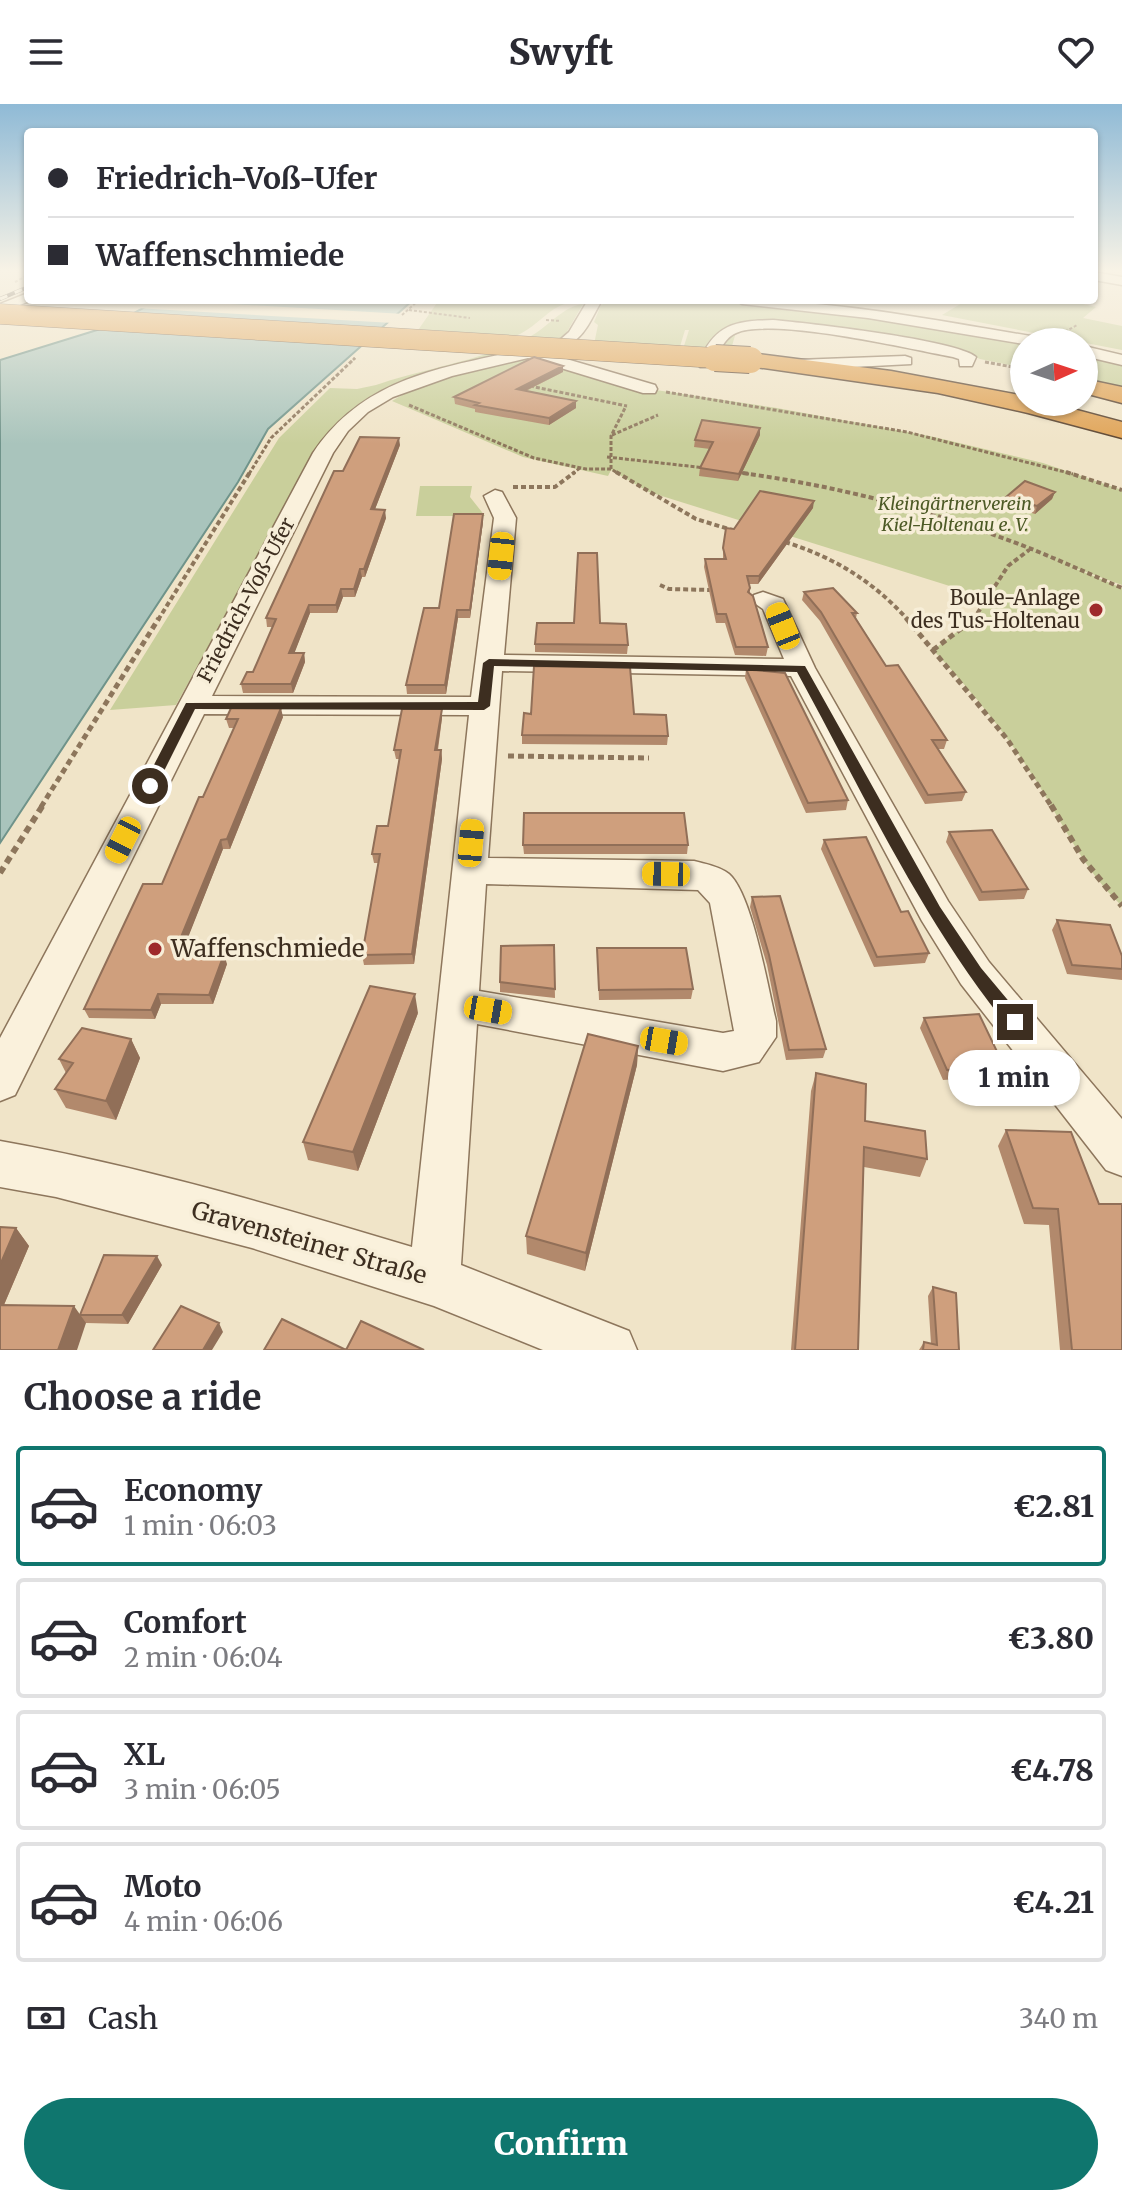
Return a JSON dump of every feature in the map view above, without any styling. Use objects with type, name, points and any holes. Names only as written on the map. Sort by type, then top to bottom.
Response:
[{"type":"highway","points":[[319,328],[751,350],[821,349],[1122,430]]},
{"type":"highway","points":[[451,328],[751,350],[817,342],[994,368]]},
{"type":"highway","points":[[751,350],[796,365],[911,372],[1010,383]]},
{"type":"highway","points":[[1098,389],[1122,395]]},
{"type":"highway","points":[[1098,404],[1122,410]]},
{"type":"street","name":"Friedrich-Voß-Ufer","points":[[0,1081],[191,705],[317,464],[341,427],[366,406],[400,389],[572,339],[578,328]]},
{"type":"street","points":[[706,364],[713,346],[729,331],[742,328]]},
{"type":"street","points":[[804,328],[964,355],[969,359],[966,363]]},
{"type":"street","points":[[961,328],[1010,336]]},
{"type":"street","points":[[821,349],[911,372]]},
{"type":"street","points":[[530,353],[649,389]]},
{"type":"street","points":[[1098,354],[1122,360]]},
{"type":"street","points":[[796,365],[865,362],[911,372]]},
{"type":"street","points":[[434,1280],[479,756],[505,518],[495,496]]},
{"type":"street","points":[[763,600],[774,604],[801,668],[935,911],[967,961],[1122,1154]]},
{"type":"street","points":[[489,663],[801,668]]},
{"type":"street","points":[[191,705],[484,706]]},
{"type":"street","points":[[458,1004],[723,1052],[744,1049],[755,1037],[755,1021],[728,903],[725,893],[713,881],[694,874],[469,871]]},
{"type":"street","name":"Gravensteiner Straße","points":[[0,1164],[56,1174],[252,1223],[434,1280],[610,1350]]},
{"type":"path","points":[[0,873],[229,511],[252,468],[282,425],[361,353]]},
{"type":"path","points":[[526,385],[627,406]]},
{"type":"path","points":[[611,469],[607,457],[615,420],[649,389]]},
{"type":"path","points":[[687,396],[777,408],[934,437],[1043,463],[1122,490]]},
{"type":"path","points":[[402,402],[528,456],[580,468],[611,469],[696,519],[737,531]]},
{"type":"path","points":[[611,436],[658,415]]},
{"type":"path","points":[[607,457],[712,469]]},
{"type":"path","points":[[495,496],[497,487],[555,487],[580,468]]},
{"type":"path","points":[[726,471],[823,486],[942,518],[1000,537],[1122,588]]},
{"type":"path","points":[[780,541],[809,548],[844,566],[883,593],[912,621],[933,650],[969,689],[1028,768],[1102,888],[1122,906]]},
{"type":"path","points":[[933,650],[974,619],[1008,566],[1029,550]]},
{"type":"path","points":[[660,585],[669,589],[714,590]]},
{"type":"path","points":[[479,756],[649,758]]},
{"type":"green space","points":[[419,328],[529,328],[507,339],[481,343],[416,333]]},
{"type":"green space","points":[[542,328],[569,328],[564,337],[453,367],[397,386],[352,410],[315,453],[176,705],[110,710],[279,438],[330,388],[357,389],[376,385],[481,356]]},
{"type":"green space","points":[[597,328],[761,328],[736,332],[732,346],[679,362],[689,330],[685,330],[675,363],[594,344]]},
{"type":"green space","points":[[813,328],[933,328],[1010,342],[1010,365],[963,352]]},
{"type":"green space","points":[[1098,328],[1122,328],[1122,350],[1098,345]]},
{"type":"green space","name":"Kleingärtnerverein Kiel-Holtenau e. V.","points":[[530,358],[649,389],[777,408],[934,437],[1043,463],[1122,490],[1122,585],[1067,565],[1122,588],[1122,906],[1083,859],[1007,738],[933,650],[974,619],[988,598],[649,492],[611,470],[608,476],[523,457],[392,401],[440,380]]},
{"type":"green space","points":[[1098,359],[1122,364],[1122,388],[1098,383]]},
{"type":"green space","points":[[420,486],[472,486],[470,497],[485,516],[416,516]]},
{"type":"water","points":[[103,328],[381,328],[268,429],[238,482],[0,843],[0,360]]},
{"type":"building","points":[[534,357],[563,366],[517,389],[576,401],[549,418],[475,405],[479,403],[454,397]]},
{"type":"building","points":[[702,420],[760,428],[739,474],[700,468],[713,442],[695,440]]},
{"type":"building","points":[[360,437],[399,438],[371,509],[385,510],[364,569],[360,569],[354,589],[341,589],[336,605],[309,605],[289,653],[304,653],[291,684],[241,684],[247,672],[253,672],[276,619],[266,618],[334,471],[343,471]]},
{"type":"building","points":[[1025,481],[1055,492],[1037,506],[1006,497]]},
{"type":"building","points":[[760,491],[814,501],[759,576],[747,576],[748,592],[753,596],[768,647],[736,647],[726,614],[717,614],[705,559],[726,559],[723,548],[726,528],[734,529]]},
{"type":"building","points":[[454,514],[483,514],[470,610],[457,610],[445,685],[406,685],[424,608],[439,608]]},
{"type":"building","points":[[578,553],[597,553],[600,623],[626,624],[628,645],[535,644],[537,623],[574,623]]},
{"type":"building","points":[[833,588],[857,613],[852,613],[886,666],[898,665],[947,740],[932,740],[966,792],[928,795],[821,612],[804,592]]},
{"type":"building","points":[[534,666],[630,667],[634,714],[666,715],[668,736],[522,735],[524,713],[531,714]]},
{"type":"building","points":[[746,669],[785,673],[848,800],[808,803]]},
{"type":"building","points":[[231,708],[281,708],[227,839],[221,840],[174,954],[224,954],[209,995],[158,994],[151,1010],[84,1009],[143,884],[162,884],[199,797],[203,797],[238,719],[226,719]]},
{"type":"building","points":[[402,709],[442,709],[435,750],[441,750],[412,954],[362,955],[380,854],[372,854],[377,826],[388,826],[401,750],[394,750]]},
{"type":"building","points":[[524,813],[684,813],[688,845],[523,845]]},
{"type":"building","points":[[992,830],[1028,889],[982,892],[949,832]]},
{"type":"building","points":[[866,837],[901,912],[908,911],[929,953],[877,957],[824,840]]},
{"type":"building","points":[[780,896],[826,1049],[789,1050],[769,955],[752,897]]},
{"type":"building","points":[[1057,920],[1110,925],[1122,956],[1122,969],[1072,965]]},
{"type":"building","points":[[554,945],[555,989],[500,982],[501,946]]},
{"type":"building","points":[[597,948],[686,948],[693,989],[599,990]]},
{"type":"building","points":[[370,986],[415,994],[353,1152],[303,1142]]},
{"type":"building","points":[[979,1014],[1004,1066],[947,1070],[924,1018]]},
{"type":"building","points":[[82,1028],[131,1039],[106,1101],[55,1089],[73,1063],[59,1059]]},
{"type":"building","points":[[588,1034],[638,1046],[586,1253],[526,1236]]},
{"type":"building","points":[[816,1073],[866,1084],[865,1121],[925,1131],[927,1159],[864,1147],[858,1350],[795,1350]]},
{"type":"building","points":[[1006,1130],[1071,1132],[1099,1204],[1122,1204],[1122,1350],[1072,1350],[1058,1209],[1033,1208]]},
{"type":"building","points":[[0,1227],[16,1228],[0,1265]]},
{"type":"building","points":[[104,1255],[157,1256],[122,1315],[80,1315]]},
{"type":"building","points":[[933,1287],[956,1293],[959,1350],[923,1350],[924,1342],[937,1345]]},
{"type":"building","points":[[0,1305],[74,1306],[58,1350],[0,1350]]},
{"type":"building","points":[[181,1306],[219,1323],[203,1350],[153,1350]]},
{"type":"building","points":[[282,1319],[346,1350],[264,1350]]},
{"type":"building","points":[[361,1321],[424,1350],[346,1350]]},
{"type":"place","name":"Boule-Anlage des Tus-Holtenau","points":[[1096,610]]},
{"type":"place","name":"Waffenschmiede","points":[[155,949]]},
{"type":"route","points":[[150,786],[191,705],[484,706],[489,663],[801,668],[935,911],[975,973],[1015,1022]]}]
